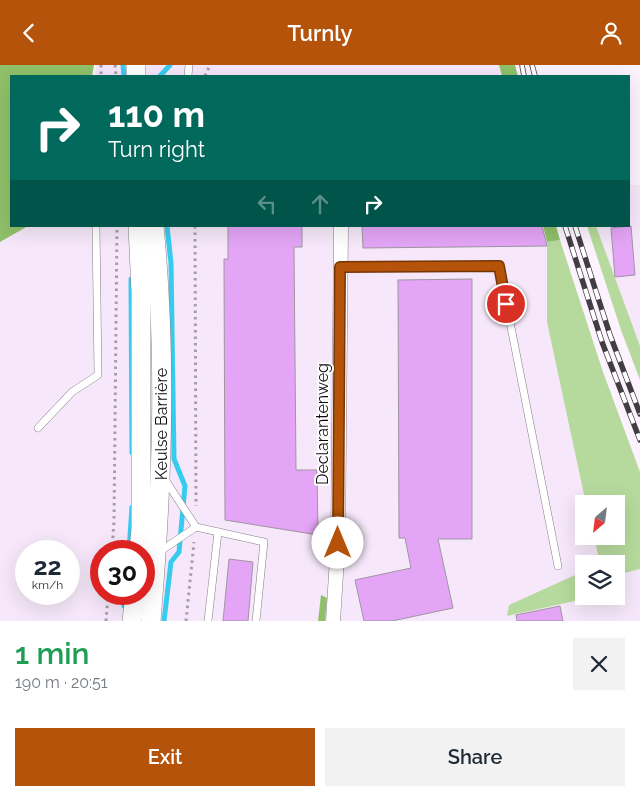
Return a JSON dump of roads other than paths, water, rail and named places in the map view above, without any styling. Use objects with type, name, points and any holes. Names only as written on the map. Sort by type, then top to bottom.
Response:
[{"type":"main road","name":"Keulse Barrière","points":[[138,227],[141,292],[141,528],[144,540]]},
{"type":"main road","name":"Keulse Barrière","points":[[150,540],[162,474],[160,291],[154,227]]},
{"type":"main road","points":[[132,621],[134,605]]},
{"type":"main road","name":"Keulse Barrière","points":[[151,605],[152,621]]},
{"type":"street","name":"Declarantenweg","points":[[333,621],[338,543],[341,227]]},
{"type":"lane","points":[[38,427],[72,392],[98,375],[96,227]]},
{"type":"lane","points":[[340,267],[499,266],[558,566]]},
{"type":"lane","points":[[162,474],[196,527]]},
{"type":"lane","points":[[155,548],[196,527],[264,542],[256,621]]},
{"type":"lane","points":[[208,621],[218,532]]},
{"type":"waterway","points":[[123,65],[124,75]]},
{"type":"waterway","points":[[161,75],[170,65]]},
{"type":"waterway","points":[[164,621],[171,562],[179,552],[185,486],[174,459],[171,263],[167,227]]},
{"type":"waterway","points":[[131,279],[132,453]]},
{"type":"waterway","points":[[130,540],[132,507]]},
{"type":"railway","points":[[522,65],[524,75]]},
{"type":"railway","points":[[532,65],[535,75]]},
{"type":"railway","points":[[565,227],[602,342],[640,440]]},
{"type":"railway","points":[[575,227],[610,335],[640,414]]}]
